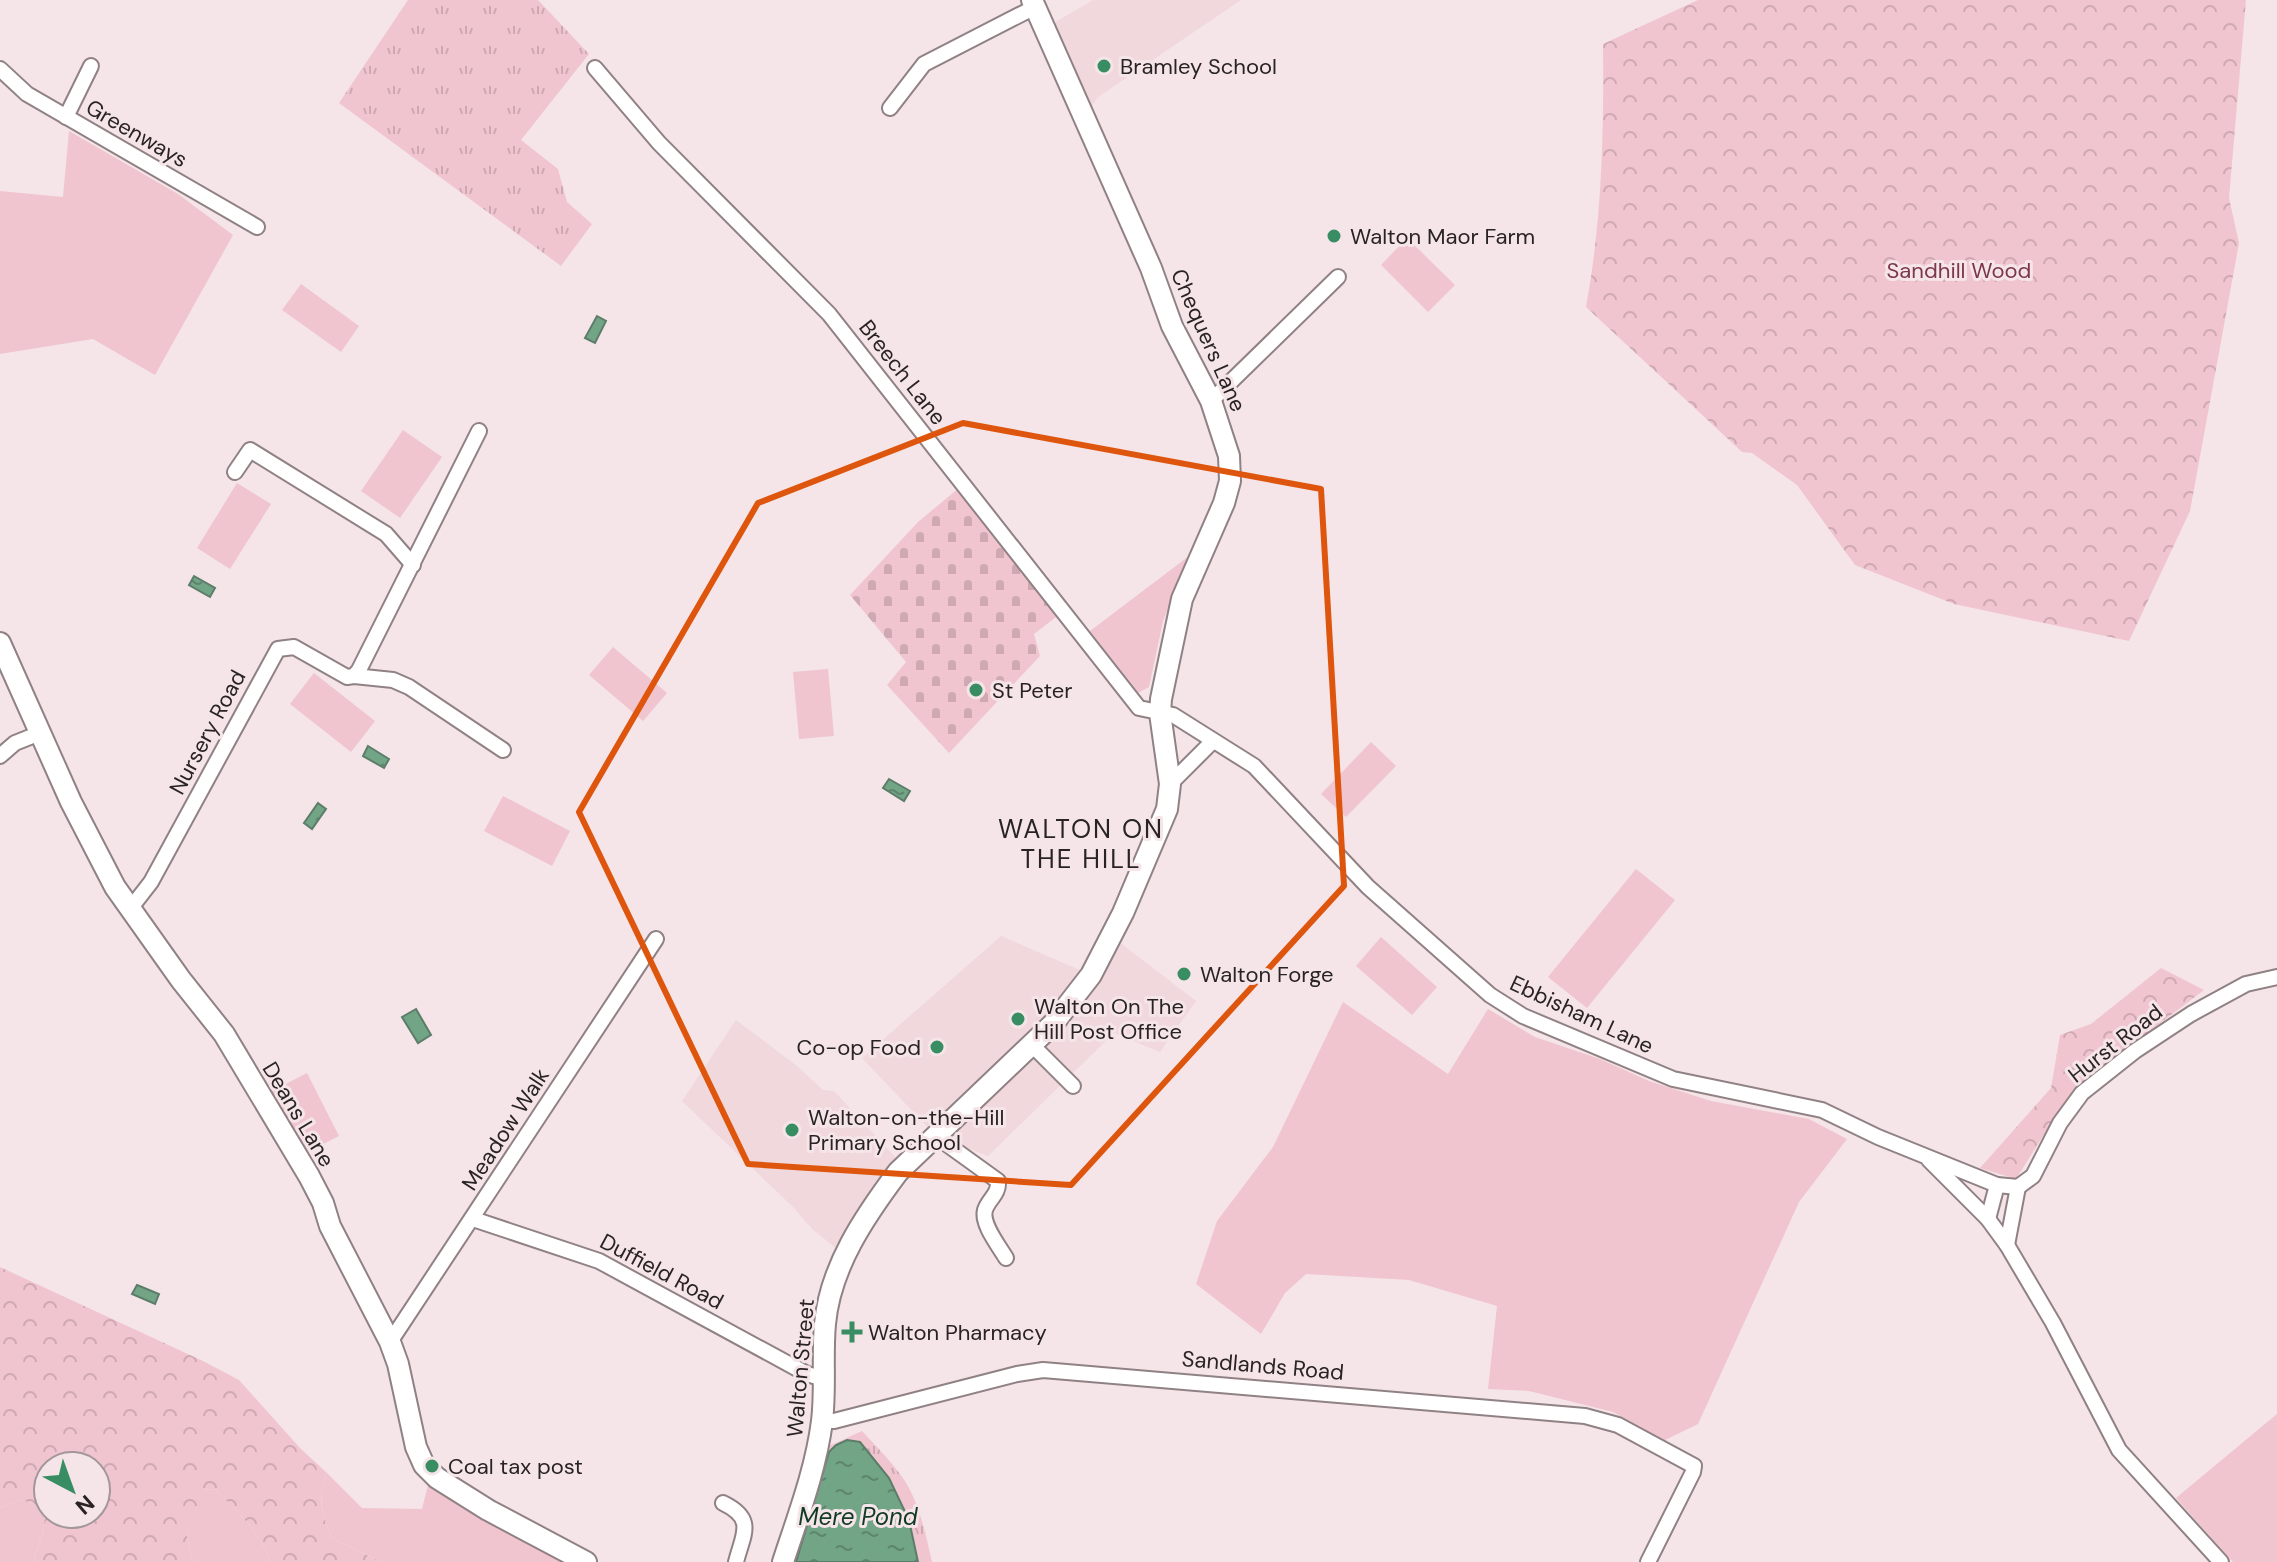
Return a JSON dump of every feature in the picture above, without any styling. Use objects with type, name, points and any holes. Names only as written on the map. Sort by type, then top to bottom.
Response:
[{"type":"main road","name":"Chequers Lane","points":[[1033,4],[1151,268],[1172,326],[1211,401],[1229,456],[1230,481],[1224,503],[1182,599],[1163,681],[1160,713]]},
{"type":"main road","name":"Deans Lane","points":[[0,643],[92,847],[130,909],[224,1034],[323,1203],[330,1226],[390,1342],[398,1364],[416,1447],[427,1469],[488,1510],[586,1562]]},
{"type":"main road","name":"Walton Street","points":[[783,1562],[805,1496],[822,1421],[825,1324],[829,1298],[847,1251],[898,1172],[1053,1024],[1091,975],[1123,913],[1167,809],[1170,784],[1160,713]]},
{"type":"street","points":[[890,108],[924,64],[1033,4]]},
{"type":"street","points":[[66,117],[91,66]]},
{"type":"street","name":"Breech Lane","points":[[595,68],[659,143],[820,303],[1139,708],[1160,713]]},
{"type":"street","name":"Greenways","points":[[0,69],[27,94],[257,227]]},
{"type":"street","points":[[1211,401],[1338,277]]},
{"type":"street","points":[[354,676],[479,431]]},
{"type":"street","points":[[235,472],[250,450],[386,534],[413,565]]},
{"type":"street","name":"Nursery Road","points":[[130,909],[151,882],[278,649],[294,647],[347,677],[393,680],[409,687],[503,750]]},
{"type":"street","name":"Ebbisham Lane","points":[[1160,713],[1173,715],[1254,766],[1368,887],[1490,995],[1523,1016],[1673,1079],[1822,1110],[1878,1137],[1997,1185],[2018,1187]]},
{"type":"street","points":[[0,756],[15,743],[40,733]]},
{"type":"street","points":[[1170,784],[1213,741]]},
{"type":"street","name":"Meadow Walk","points":[[390,1342],[656,939]]},
{"type":"street","name":"Hurst Road","points":[[2018,1187],[2033,1176],[2060,1123],[2082,1093],[2135,1051],[2191,1014],[2246,984],[2277,977]]},
{"type":"street","points":[[1032,1045],[1073,1086]]},
{"type":"street","points":[[937,1137],[998,1181],[998,1191],[985,1211],[986,1222],[1006,1258]]},
{"type":"street","name":"Ebbisham Lane","points":[[1923,1155],[1988,1219],[2007,1245],[2053,1323],[2119,1450],[2221,1562]]},
{"type":"street","points":[[1988,1219],[1997,1185]]},
{"type":"street","points":[[2007,1245],[2018,1187]]},
{"type":"street","name":"Duffield Road","points":[[473,1219],[599,1261],[782,1361],[824,1379]]},
{"type":"street","name":"Sandlands Road","points":[[822,1421],[834,1421],[1043,1370],[1585,1416],[1618,1425],[1694,1466],[1648,1562]]},
{"type":"street","points":[[723,1503],[741,1514],[744,1522],[736,1562]]},
{"type":"highlighted area","points":[[963,423],[1321,489],[1344,886],[1071,1185],[748,1164],[579,812],[758,503]]},
{"type":"shaded area","name":"Bramley School","points":[[1093,0],[1241,0],[1098,97],[1086,114],[1047,27]]},
{"type":"shaded area","points":[[1110,935],[1196,1001],[1160,1052],[1114,1033],[988,1156],[937,1137],[862,1058],[1001,936],[1091,975]]},
{"type":"shaded area","name":"Walton-on-the-Hill Primary School","points":[[736,1020],[797,1066],[823,1090],[834,1091],[898,1160],[838,1250],[812,1229],[682,1101]]},
{"type":"green space","points":[[408,0],[538,0],[589,54],[521,140],[558,169],[567,202],[592,224],[561,266],[339,103]]},
{"type":"green space","name":"Sandhill Wood","points":[[1698,0],[2246,0],[2229,198],[2239,243],[2190,511],[2129,641],[1954,604],[1855,565],[1797,485],[1752,453],[1742,452],[1586,307],[1596,242],[1601,176],[1603,44]]},
{"type":"green space","points":[[69,131],[178,194],[233,235],[155,375],[93,339],[0,354],[0,191],[63,197]]},
{"type":"green space","points":[[1407,238],[1455,285],[1428,312],[1381,265]]},
{"type":"green space","points":[[301,284],[359,326],[341,352],[282,310]]},
{"type":"green space","points":[[403,430],[442,457],[400,518],[361,491]]},
{"type":"green space","points":[[237,483],[271,504],[230,569],[197,548]]},
{"type":"green space","points":[[960,487],[1060,614],[1034,634],[1040,656],[949,753],[887,685],[906,662],[850,595],[918,522]]},
{"type":"green space","points":[[1189,556],[1163,621],[1149,687],[1138,693],[1090,631]]},
{"type":"green space","points":[[613,647],[667,693],[643,721],[589,675]]},
{"type":"green space","points":[[828,669],[834,736],[799,739],[793,672]]},
{"type":"green space","points":[[314,673],[375,721],[351,752],[290,704]]},
{"type":"green space","points":[[1371,742],[1396,766],[1346,817],[1321,794]]},
{"type":"green space","points":[[503,796],[570,831],[552,866],[484,831]]},
{"type":"green space","points":[[1636,869],[1675,900],[1587,1008],[1548,977]]},
{"type":"green space","points":[[1381,937],[1437,987],[1412,1015],[1356,966]]},
{"type":"green space","points":[[2161,968],[2204,990],[2093,1074],[2050,1125],[2016,1179],[1980,1168],[2051,1088],[2060,1035],[2091,1024]]},
{"type":"green space","points":[[1343,1002],[1448,1074],[1488,1009],[1535,1037],[1600,1059],[1649,1081],[1711,1101],[1809,1119],[1847,1139],[1799,1202],[1698,1424],[1665,1440],[1613,1412],[1529,1391],[1488,1389],[1497,1306],[1409,1280],[1306,1274],[1285,1293],[1261,1334],[1196,1284],[1217,1221],[1273,1147]]},
{"type":"green space","points":[[307,1073],[339,1136],[304,1154],[272,1091]]},
{"type":"green space","points":[[0,1267],[239,1380],[300,1448],[327,1473],[322,1506],[332,1538],[381,1562],[270,1562],[261,1541],[240,1515],[216,1490],[203,1489],[187,1537],[193,1562],[33,1562],[43,1530],[112,1530],[112,1450],[32,1450],[32,1503],[22,1500],[0,1508]]},
{"type":"green space","points":[[2277,1414],[2277,1562],[2233,1562],[2176,1498]]},
{"type":"green space","name":"Mere Pond","points":[[862,1431],[907,1484],[920,1516],[932,1562],[794,1562],[829,1446]]},
{"type":"green space","points":[[327,1473],[362,1508],[422,1509],[429,1481],[497,1526],[567,1562],[381,1562],[332,1538],[322,1506]]},
{"type":"green space","points":[[202,1489],[216,1490],[240,1515],[261,1541],[270,1562],[193,1562],[187,1537]]},
{"type":"green space","points":[[22,1500],[32,1503],[32,1530],[43,1530],[33,1562],[0,1562],[0,1508]]},
{"type":"water","points":[[597,316],[606,321],[595,343],[585,338]]},
{"type":"water","points":[[194,576],[215,588],[210,597],[189,585]]},
{"type":"water","points":[[368,746],[389,759],[384,768],[363,756]]},
{"type":"water","points":[[889,779],[910,791],[904,801],[883,788]]},
{"type":"water","points":[[318,803],[326,809],[312,829],[304,823]]},
{"type":"water","points":[[416,1009],[431,1035],[418,1043],[402,1017]]},
{"type":"water","points":[[137,1285],[159,1294],[155,1304],[132,1294]]},
{"type":"water","name":"Mere Pond","points":[[847,1440],[860,1442],[889,1478],[909,1520],[918,1562],[796,1562],[829,1452]]},
{"type":"place","name":"Bramley School","points":[[1104,66]]},
{"type":"place","name":"Walton Maor Farm","points":[[1334,236]]},
{"type":"place","name":"St Peter","points":[[976,690]]},
{"type":"place","name":"Walton Forge","points":[[1184,974]]},
{"type":"place","name":"Walton On The Hill Post Office","points":[[1018,1019]]},
{"type":"place","name":"Co-op Food","points":[[937,1047]]},
{"type":"place","name":"Walton-on-the-Hill Primary School","points":[[792,1130]]},
{"type":"place","name":"Walton Pharmacy","points":[[852,1332]]},
{"type":"place","name":"Coal tax post","points":[[432,1466]]},
{"type":"district","name":"WALTON ON THE HILL","points":[[1081,844]]}]
